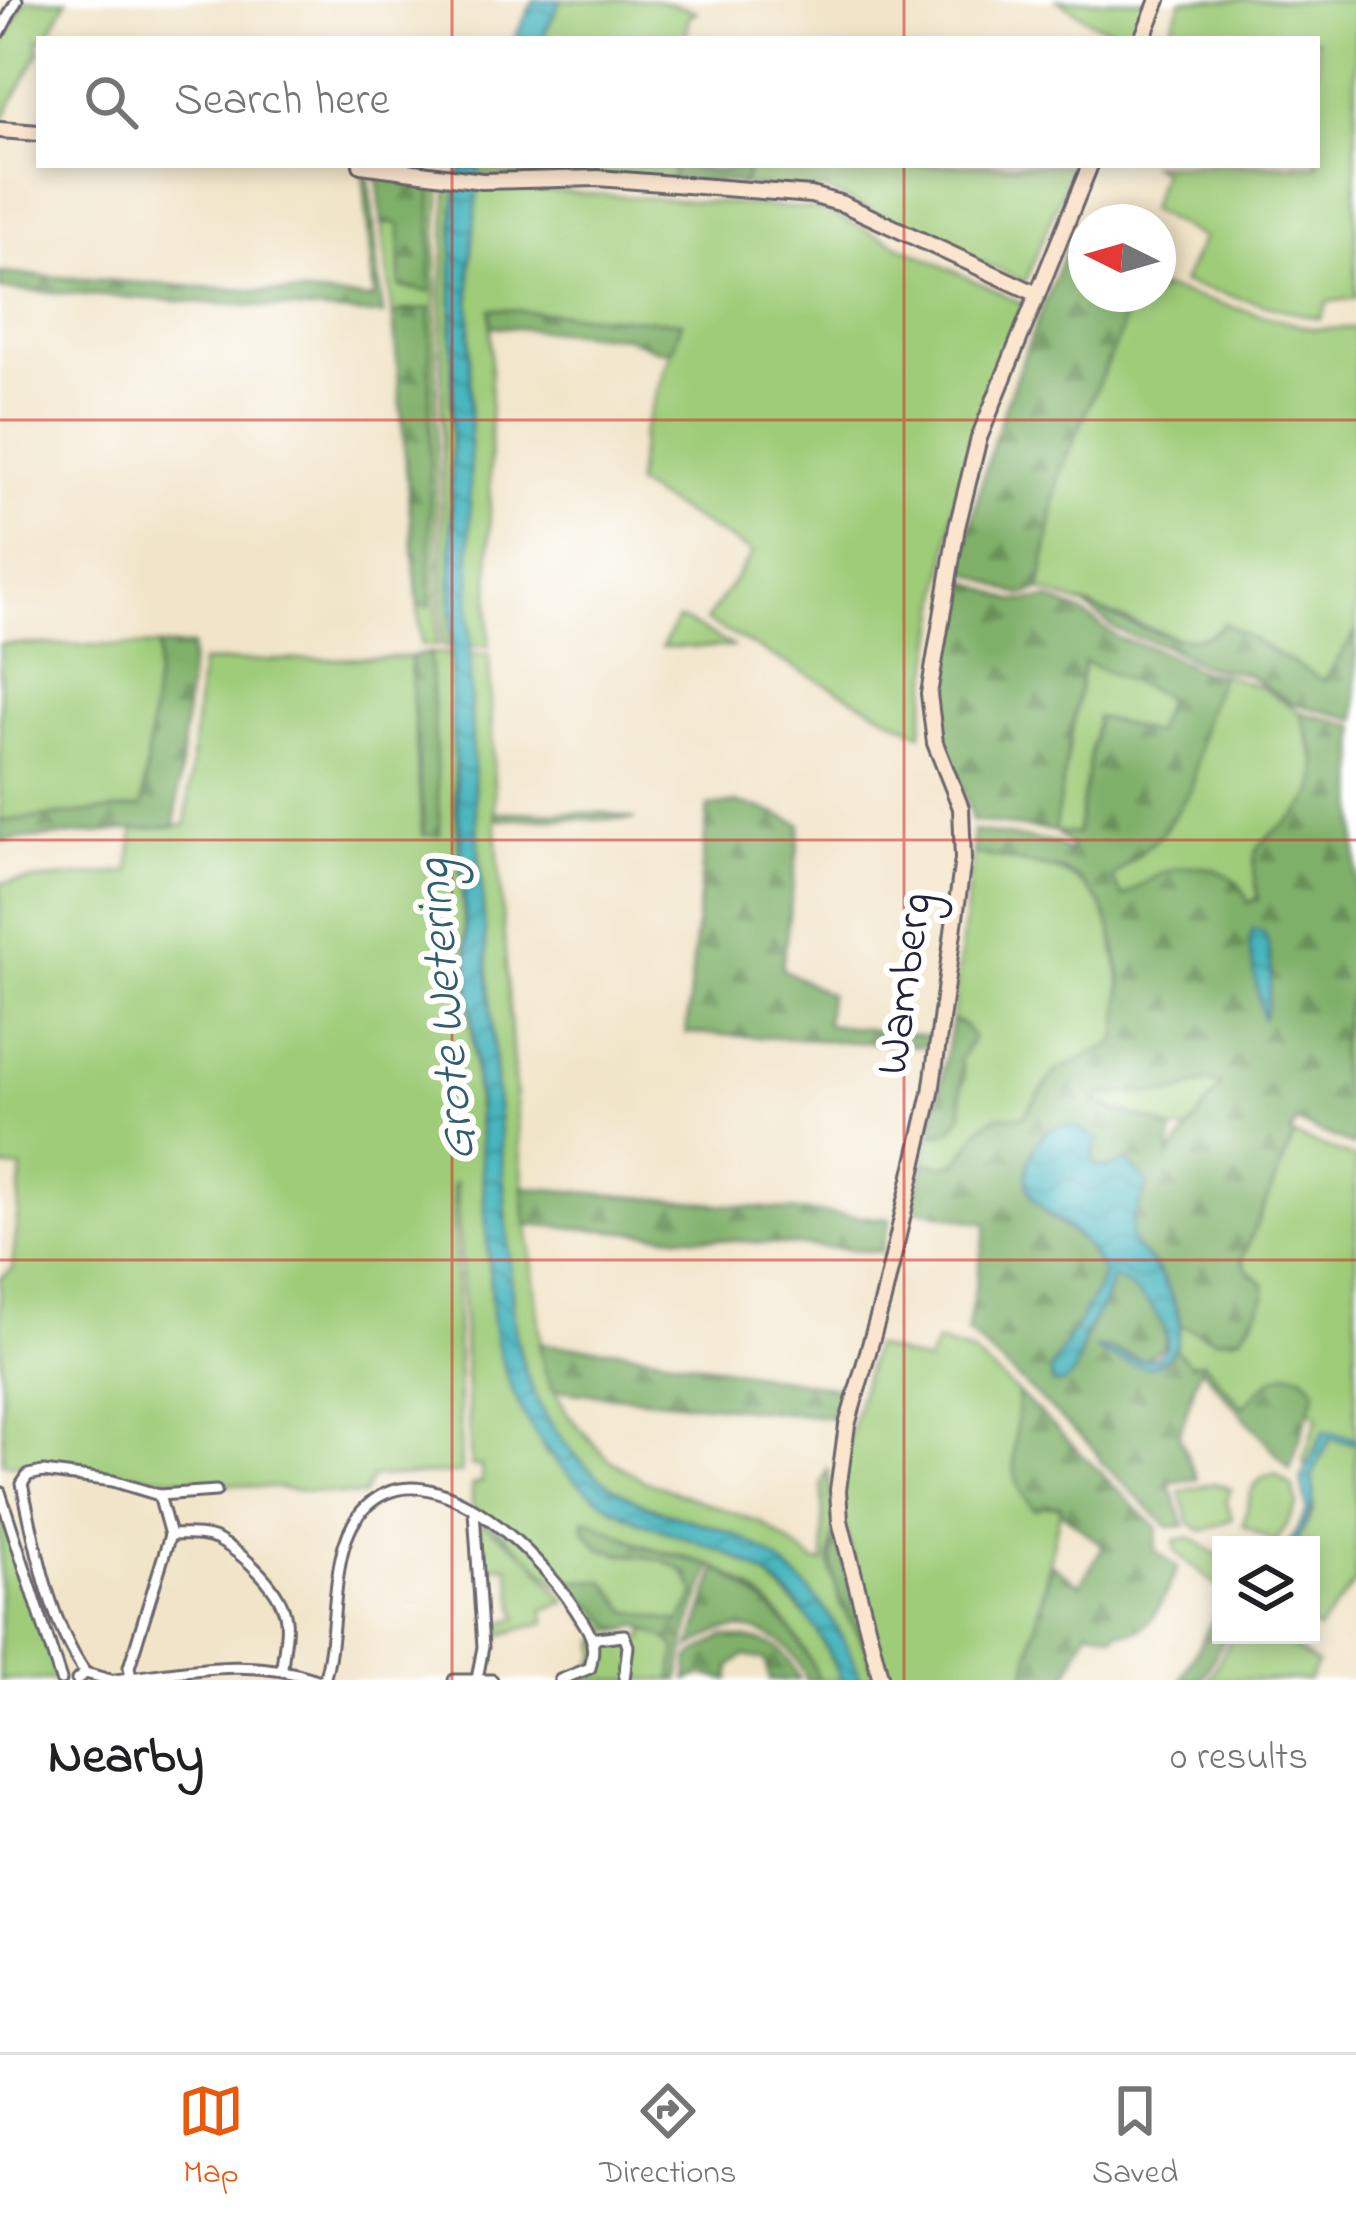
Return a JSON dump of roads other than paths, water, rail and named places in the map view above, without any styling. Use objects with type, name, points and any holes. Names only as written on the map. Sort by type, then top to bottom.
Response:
[{"type":"street","points":[[0,32],[17,0]]},
{"type":"street","points":[[1143,36],[1158,0]]},
{"type":"street","points":[[0,130],[36,133]]},
{"type":"street","points":[[382,168],[482,181],[598,178],[811,195],[843,205],[1035,298]]},
{"type":"street","name":"Wamberg","points":[[881,1680],[840,1521],[839,1461],[932,1093],[955,927],[963,826],[956,790],[935,743],[929,713],[944,594],[975,454],[1089,168]]},
{"type":"street","points":[[216,1491],[159,1495],[113,1481],[43,1472],[28,1475],[22,1484],[43,1574],[81,1677],[113,1680],[199,1667],[282,1669],[318,1680],[345,1546],[359,1514],[380,1495],[396,1489],[424,1488],[456,1498],[511,1536],[544,1567],[583,1622],[592,1645]]},
{"type":"street","points":[[0,1492],[61,1680]]},
{"type":"street","points":[[131,1678],[129,1667],[170,1535],[159,1495]]},
{"type":"street","points":[[474,1510],[483,1647],[478,1679]]},
{"type":"street","points":[[170,1535],[200,1534],[217,1540],[239,1555],[278,1596],[286,1618],[282,1669]]},
{"type":"street","points":[[560,1680],[590,1668],[596,1638],[624,1635],[628,1646],[624,1680]]},
{"type":"street","points":[[454,1680],[492,1680]]},
{"type":"water","points":[[534,0],[561,0],[543,36],[516,36]]},
{"type":"water","points":[[460,168],[480,168],[470,271],[470,706],[514,1322],[520,1352],[541,1408],[576,1456],[622,1493],[738,1536],[779,1562],[828,1615],[861,1680],[842,1680],[812,1623],[767,1576],[722,1551],[641,1522],[584,1488],[524,1416],[500,1356],[493,1324],[451,706],[454,205]]},
{"type":"water","points":[[1253,930],[1263,932],[1270,953],[1263,1020],[1249,943]]},
{"type":"water","points":[[1063,1125],[1099,1140],[1092,1153],[1095,1165],[1107,1169],[1127,1160],[1148,1184],[1132,1221],[1131,1239],[1173,1300],[1179,1334],[1169,1356],[1152,1366],[1134,1365],[1098,1351],[1096,1348],[1144,1360],[1160,1355],[1167,1346],[1166,1333],[1149,1305],[1112,1278],[1105,1301],[1085,1333],[1074,1374],[1063,1384],[1052,1383],[1050,1371],[1098,1289],[1103,1272],[1083,1242],[1038,1203],[1028,1186],[1028,1163],[1037,1143],[1049,1130]]},
{"type":"water","points":[[1324,1431],[1356,1439],[1356,1444],[1330,1439],[1312,1476],[1314,1495],[1308,1519],[1299,1536],[1293,1536],[1307,1511],[1301,1479]]},
{"type":"water label","name":"Grote Wetering","points":[[448,1010]]}]
